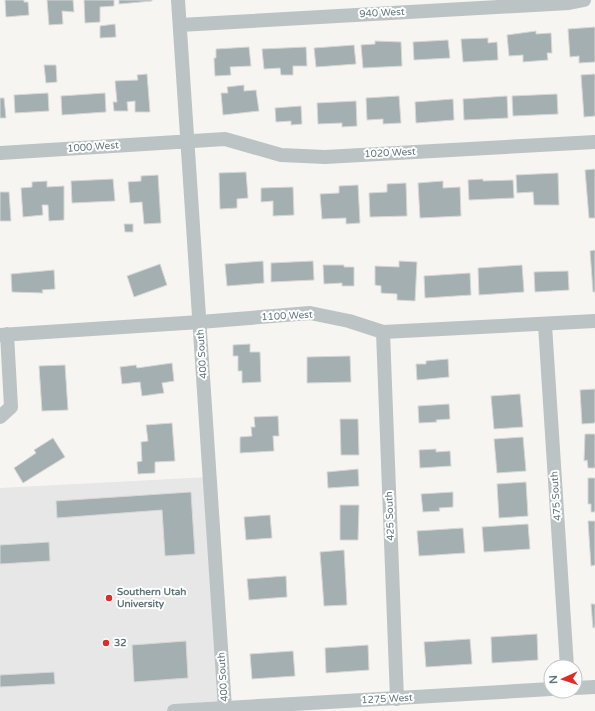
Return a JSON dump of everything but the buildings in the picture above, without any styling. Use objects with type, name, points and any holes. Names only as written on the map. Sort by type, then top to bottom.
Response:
[{"type":"street","name":"400 South","points":[[178,0],[225,708]]},
{"type":"street","name":"940 West","points":[[180,25],[553,4],[584,0]]},
{"type":"street","name":"1020 West","points":[[187,141],[225,139],[281,155],[324,157],[595,142]]},
{"type":"street","name":"1000 West","points":[[0,153],[187,141]]},
{"type":"street","name":"1100 West","points":[[3,335],[310,313],[349,321],[383,332],[595,321]]},
{"type":"street","name":"475 South","points":[[545,324],[566,659]]},
{"type":"street","name":"425 South","points":[[383,332],[397,699]]},
{"type":"street","points":[[0,417],[11,407],[3,335]]},
{"type":"street","points":[[583,688],[595,687]]},
{"type":"street","name":"1275 West","points":[[174,711],[543,690]]},
{"type":"shaded area","name":"Southern Utah University","points":[[210,477],[225,708],[174,711],[0,711],[0,488]]},
{"type":"place","name":"Southern Utah University","points":[[109,598]]},
{"type":"place","name":"32","points":[[106,643]]}]
